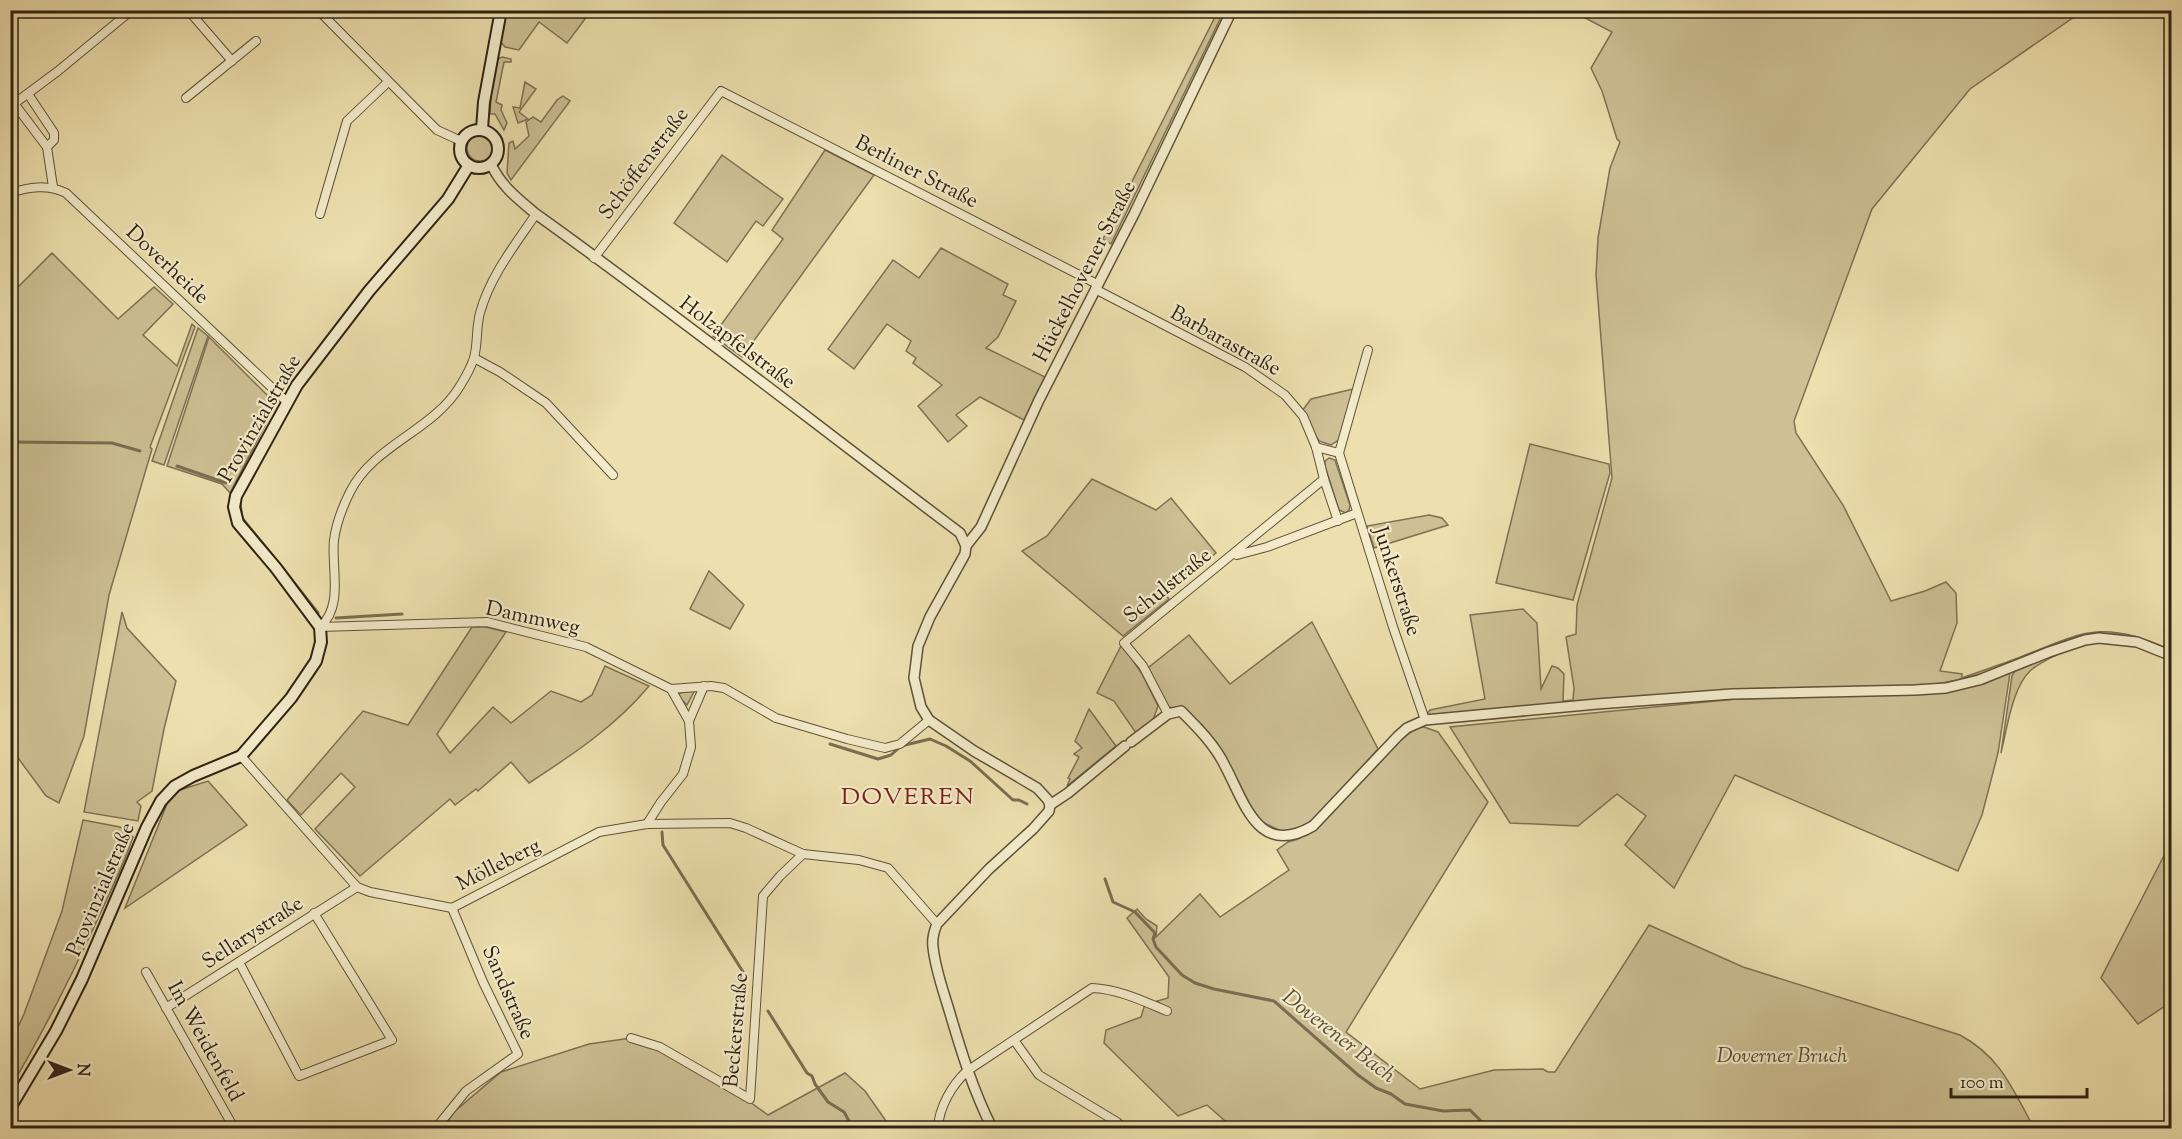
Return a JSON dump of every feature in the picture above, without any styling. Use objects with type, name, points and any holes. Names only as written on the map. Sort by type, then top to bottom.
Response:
[{"type":"main road","points":[[482,129],[484,102],[501,10]]},
{"type":"main road","points":[[482,129],[492,134],[497,141],[498,153],[492,164],[480,168],[469,165],[462,157],[461,141],[471,131],[482,129]]},
{"type":"main road","name":"Provinzialstraße","points":[[10,1108],[56,1031],[82,979],[147,827],[161,801],[175,786],[241,756],[291,698],[311,670],[319,652],[323,624],[238,523],[234,507],[236,496],[287,402],[317,357],[379,279],[448,199],[469,165]]},
{"type":"street","points":[[10,193],[26,188],[53,187],[47,147],[13,100],[28,94],[132,10]]},
{"type":"street","points":[[188,10],[232,61]]},
{"type":"street","points":[[318,10],[437,130],[461,141]]},
{"type":"street","name":"Hückelhovener Straße","points":[[929,720],[921,707],[914,678],[918,646],[930,617],[965,554],[966,546],[981,526],[1039,400],[1134,214],[1232,10]]},
{"type":"street","points":[[186,98],[256,41]]},
{"type":"street","points":[[320,214],[347,122],[388,82]]},
{"type":"street","name":"Berliner Straße","points":[[721,91],[1096,286]]},
{"type":"street","name":"Schöffenstraße","points":[[594,258],[721,91]]},
{"type":"street","points":[[28,94],[54,133],[54,140],[47,147]]},
{"type":"street","name":"Holzapfelstraße","points":[[492,164],[497,177],[509,192],[594,258],[756,376],[821,429],[960,533],[966,546]]},
{"type":"street","name":"Doverheide","points":[[53,187],[75,200],[287,402]]},
{"type":"street","points":[[323,624],[331,611],[335,592],[334,540],[350,491],[361,474],[445,406],[460,387],[474,358],[480,314],[485,300],[498,272],[537,214]]},
{"type":"street","name":"Barbarastraße","points":[[1096,286],[1245,367],[1285,394],[1303,416],[1316,447],[1338,521]]},
{"type":"street","points":[[1316,447],[1339,453],[1368,350]]},
{"type":"street","points":[[474,358],[500,372],[546,404],[613,475]]},
{"type":"street","name":"Junkerstraße","points":[[1339,453],[1425,720]]},
{"type":"street","name":"Schulstraße","points":[[1168,714],[1143,666],[1124,643],[1233,556],[1324,479]]},
{"type":"street","name":"Schulstraße","points":[[1233,556],[1267,547],[1357,513]]},
{"type":"street","name":"Dammweg","points":[[323,624],[487,622],[586,647],[671,689]]},
{"type":"street","points":[[1050,805],[1168,714],[1181,711],[1197,727],[1225,764],[1241,801],[1252,817],[1267,831],[1286,836],[1298,834],[1312,826],[1398,736],[1407,728],[1425,720],[1732,694],[1946,688],[1979,680],[2058,649],[2099,638],[2137,642],[2172,656]]},
{"type":"street","points":[[689,721],[704,686]]},
{"type":"street","points":[[647,824],[683,774],[691,747],[689,721],[671,689],[704,686],[724,688],[776,718],[885,748],[900,744],[929,720],[974,751],[1037,788],[1048,800],[1049,811],[937,924],[933,936],[933,946],[967,1071],[979,1103],[992,1128]]},
{"type":"street","points":[[241,756],[357,887]]},
{"type":"street","name":"Mölleberg","points":[[357,887],[370,892],[452,908],[599,832],[647,824],[730,823],[803,854],[859,860],[888,868],[937,924]]},
{"type":"street","name":"Beckerstraße","points":[[631,1038],[660,1047],[750,1099],[763,896],[803,854]]},
{"type":"street","name":"Sellarystraße","points":[[166,1008],[357,887]]},
{"type":"street","name":"Sandstraße","points":[[436,1128],[466,1091],[518,1054],[483,982],[452,908]]},
{"type":"street","points":[[238,962],[299,1076],[392,1040],[314,913]]},
{"type":"street","name":"Im Weidenfeld","points":[[146,972],[234,1128]]},
{"type":"street","points":[[938,1128],[938,1121],[946,1099],[957,1080],[967,1071],[1092,988],[1102,988],[1167,1011]]},
{"type":"street","points":[[1014,1040],[1039,1075],[1123,1128]]},
{"type":"green space","points":[[507,11],[571,11],[585,19],[567,43],[539,22],[519,50],[505,47],[500,41]]},
{"type":"green space","points":[[1218,11],[1224,11],[1111,244],[1103,239]]},
{"type":"green space","points":[[1572,11],[2072,11],[2077,15],[1970,89],[1872,209],[1794,421],[1796,433],[1843,505],[1891,601],[1946,582],[1956,593],[1957,623],[1940,671],[1962,674],[1962,678],[2072,637],[2089,633],[2106,632],[2125,634],[2146,640],[2171,650],[2171,652],[2123,635],[2103,633],[2068,639],[1994,670],[1956,680],[1930,685],[1737,689],[1426,715],[1430,710],[1485,699],[1470,615],[1523,609],[1537,623],[1541,689],[1552,666],[1558,668],[1564,674],[1563,701],[1573,700],[1574,688],[1566,637],[1576,634],[1577,605],[1612,478],[1596,275],[1598,238],[1610,168],[1620,142],[1617,139],[1602,91],[1591,68],[1612,32]]},
{"type":"green space","points":[[502,57],[511,59],[511,62],[504,62],[496,102],[502,105],[501,110],[507,123],[504,130],[495,114],[490,114],[492,77],[498,59]]},
{"type":"green space","points":[[525,82],[536,89],[519,112],[528,119],[518,123],[513,107],[520,108]]},
{"type":"green space","points":[[563,96],[570,101],[511,180],[507,173],[509,143],[513,141],[515,149],[529,136],[526,122],[533,117],[541,122],[557,100]]},
{"type":"green space","points":[[480,135],[489,139],[493,148],[489,157],[480,161],[471,157],[467,148],[471,139]]},
{"type":"green space","points":[[825,150],[874,175],[742,357],[713,336],[783,239],[772,230]]},
{"type":"green space","points":[[722,155],[783,199],[763,226],[756,221],[727,262],[674,223]]},
{"type":"green space","points":[[941,248],[1008,284],[1003,295],[1016,301],[998,337],[986,348],[1045,377],[1024,420],[980,397],[956,415],[967,426],[948,442],[918,406],[942,385],[913,363],[916,358],[906,351],[911,341],[887,324],[854,369],[828,349],[893,260],[919,278]]},
{"type":"green space","points":[[52,253],[118,319],[154,287],[173,304],[143,335],[177,366],[192,324],[195,327],[150,447],[152,449],[109,595],[84,736],[59,803],[46,796],[10,747],[11,294]]},
{"type":"green space","points":[[198,328],[208,336],[164,465],[152,461]]},
{"type":"green space","points":[[209,337],[276,404],[230,493],[222,484],[167,466]]},
{"type":"green space","points":[[1353,389],[1340,439],[1331,445],[1319,441],[1302,411],[1311,399]]},
{"type":"green space","points":[[1530,444],[1609,464],[1610,473],[1573,600],[1496,583]]},
{"type":"green space","points":[[1329,458],[1335,460],[1350,505],[1346,513],[1339,510],[1325,466],[1325,461]]},
{"type":"green space","points":[[1092,479],[1156,510],[1171,498],[1216,553],[1166,595],[1169,599],[1123,636],[1022,551],[1047,536]]},
{"type":"green space","points":[[1429,515],[1442,518],[1448,525],[1374,548],[1367,526]]},
{"type":"green space","points":[[709,571],[744,605],[730,629],[690,609]]},
{"type":"green space","points":[[122,612],[127,628],[176,681],[152,791],[137,802],[141,806],[138,821],[84,812]]},
{"type":"green space","points":[[1312,622],[1378,749],[1309,825],[1285,833],[1262,822],[1247,803],[1229,765],[1202,725],[1183,709],[1168,707],[1148,668],[1189,635],[1230,684]]},
{"type":"green space","points":[[472,627],[486,627],[506,632],[437,734],[450,753],[493,707],[511,723],[551,691],[581,702],[592,695],[605,666],[649,686],[608,727],[529,783],[511,762],[478,791],[476,789],[455,805],[450,799],[360,876],[315,829],[355,787],[341,773],[301,815],[287,800],[363,711],[408,725]]},
{"type":"green space","points":[[1122,644],[1142,674],[1158,706],[1153,720],[1136,733],[1114,701],[1097,693]]},
{"type":"green space","points":[[2064,651],[2035,667],[2025,677],[2011,709],[2001,753],[2012,676],[2015,671]]},
{"type":"green space","points":[[2010,673],[1998,753],[1982,815],[1958,871],[1735,775],[1674,888],[1625,845],[1646,816],[1617,794],[1578,826],[1510,823],[1450,727],[1736,699],[1925,694],[1984,684]]},
{"type":"green space","points":[[695,690],[687,705],[678,696],[680,693]]},
{"type":"green space","points":[[1089,709],[1116,746],[1067,786],[1070,779],[1068,778],[1079,757],[1074,754],[1082,748],[1075,741]]},
{"type":"green space","name":"Doverner Bruch","points":[[1424,727],[1438,732],[1488,802],[1346,1032],[1420,1089],[1494,1070],[1543,1069],[1555,1072],[1649,925],[1743,967],[1960,1035],[1986,1053],[1996,1064],[2034,1128],[1233,1128],[1207,1105],[1178,1116],[1104,1043],[1106,1030],[1141,1017],[1145,1004],[1166,1008],[1157,1001],[1168,998],[1169,977],[1127,918],[1137,909],[1157,926],[1156,937],[1200,894],[1220,917],[1289,870],[1277,850],[1320,826],[1402,738],[1417,728]]},
{"type":"green space","points":[[208,781],[247,825],[125,908],[167,804],[180,790]]},
{"type":"green space","points":[[83,820],[120,827],[133,837],[75,966],[11,1087],[11,1042],[24,1014],[62,911]]},
{"type":"green space","points":[[2171,842],[2171,1002],[2138,1024],[2101,978]]},
{"type":"green space","points":[[631,1038],[685,1061],[736,1092],[768,1115],[845,1073],[865,1091],[891,1128],[443,1128],[454,1112],[501,1072],[589,1044]]},
{"type":"waterway","name":"Doverener Bach","points":[[10,442],[112,443],[140,451]]},
{"type":"waterway","name":"Doverener Bach","points":[[177,466],[226,483]]},
{"type":"waterway","name":"Doverener Bach","points":[[240,503],[242,518],[272,555]]},
{"type":"waterway","name":"Doverener Bach","points":[[284,570],[318,613]]},
{"type":"waterway","name":"Doverener Bach","points":[[336,618],[402,614]]},
{"type":"waterway","name":"Doverener Bach","points":[[830,744],[878,759],[891,755],[901,746],[930,739],[970,761],[1013,800],[1027,804]]},
{"type":"waterway","points":[[662,832],[663,845],[745,975]]},
{"type":"waterway","name":"Doverener Bach","points":[[1105,879],[1113,902],[1135,912],[1155,933],[1153,939],[1156,947],[1182,975],[1195,983],[1214,989],[1274,1001],[1358,1075],[1405,1104],[1443,1111],[1470,1110],[1481,1121],[1495,1128]]},
{"type":"waterway","points":[[768,1011],[828,1102],[844,1112],[853,1128]]},
{"type":"district","name":"DOVEREN","points":[[908,796]]}]
